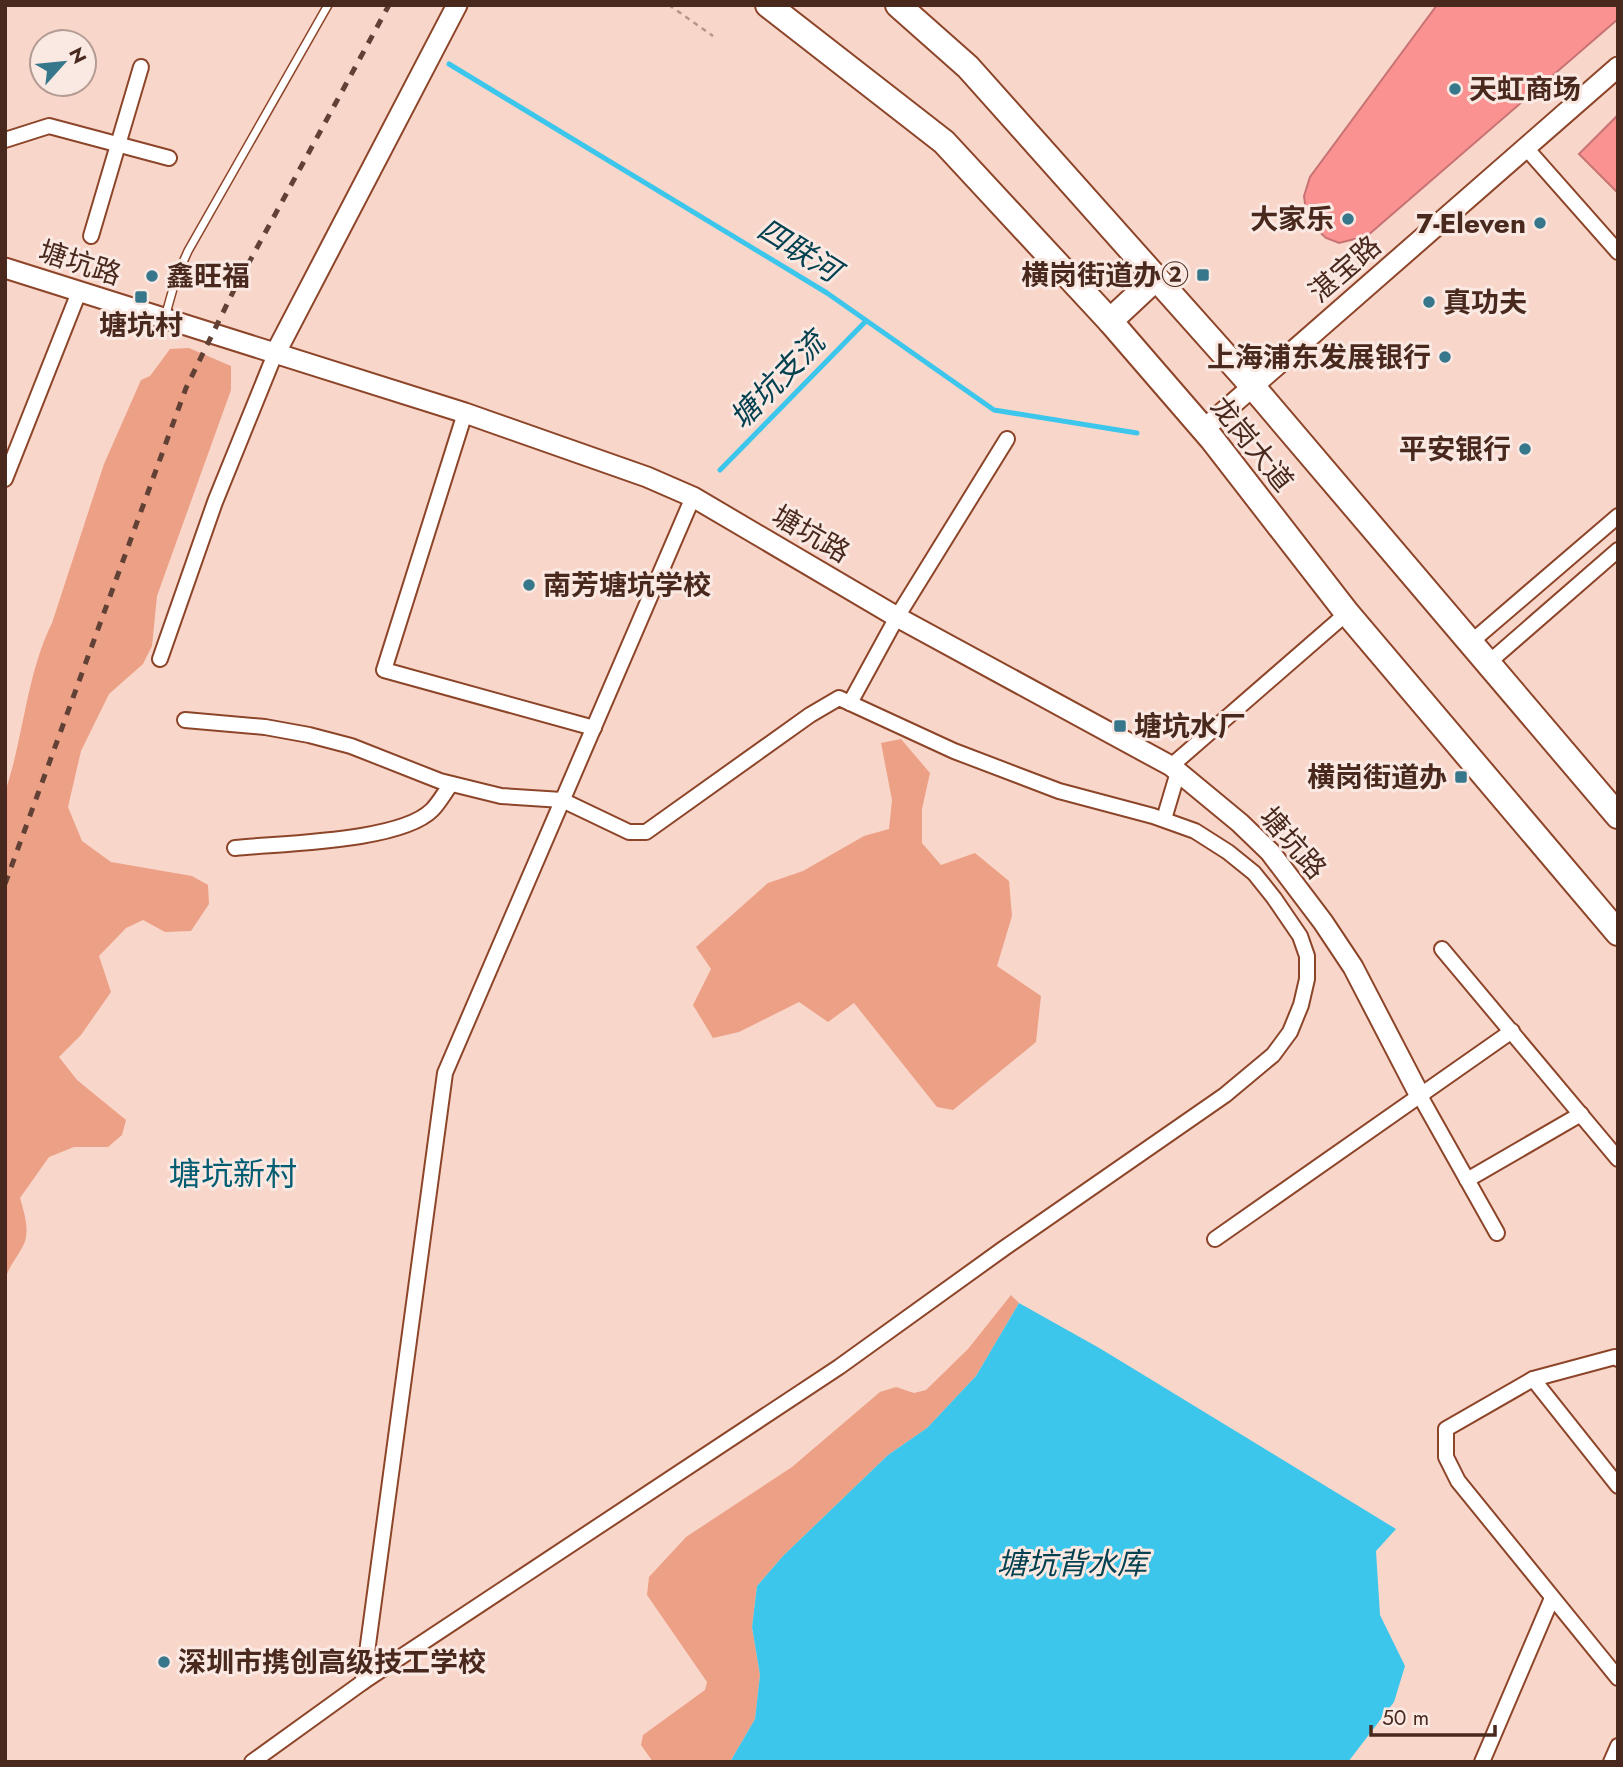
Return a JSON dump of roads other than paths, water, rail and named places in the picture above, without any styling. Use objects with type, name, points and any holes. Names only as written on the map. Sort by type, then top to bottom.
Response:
[{"type":"highway","name":"龙岗大道","points":[[768,5],[944,142],[1110,321],[1204,429],[1347,613],[1618,933]]},
{"type":"highway","name":"龙岗大道","points":[[898,5],[968,67],[1156,278],[1618,816]]},
{"type":"highway","points":[[1110,321],[1156,278]]},
{"type":"street","points":[[160,659],[215,502],[275,354],[457,5]]},
{"type":"street","points":[[91,236],[141,67]]},
{"type":"street","name":"湛宝路","points":[[1204,429],[1618,67]]},
{"type":"street","points":[[5,140],[50,127],[169,158]]},
{"type":"street","points":[[1526,148],[1618,252]]},
{"type":"street","name":"塘坑路","points":[[5,268],[465,414],[647,477],[693,498],[897,617],[1174,769],[1240,823],[1270,852],[1323,922],[1353,967],[1420,1096]]},
{"type":"street","points":[[5,478],[79,292]]},
{"type":"street","points":[[465,414],[384,670],[594,728]]},
{"type":"street","points":[[850,703],[897,617],[1007,439]]},
{"type":"street","points":[[363,1682],[445,1073],[693,498]]},
{"type":"street","points":[[1470,643],[1618,516]]},
{"type":"street","points":[[1487,664],[1618,550]]},
{"type":"street","points":[[1164,820],[1174,769],[1347,613]]},
{"type":"street","points":[[185,720],[265,727],[309,735],[351,746],[451,783],[501,796],[562,800],[629,832],[646,832],[810,715],[839,698],[954,751],[1059,791],[1195,831],[1254,873],[1300,936],[1307,956],[1307,979],[1301,1005],[1290,1032],[1273,1055],[1225,1095],[839,1367],[363,1682],[253,1762]]},
{"type":"street","points":[[235,848],[363,836],[393,828],[418,820],[432,810],[451,783]]},
{"type":"street","points":[[1443,949],[1618,1159]]},
{"type":"street","points":[[1215,1239],[1511,1031]]},
{"type":"street","points":[[1420,1096],[1497,1233]]},
{"type":"street","points":[[1467,1180],[1581,1114]]},
{"type":"street","points":[[1618,1359],[1615,1357],[1533,1379],[1446,1429],[1446,1457],[1458,1482],[1552,1598],[1613,1662],[1618,1678]]},
{"type":"street","points":[[1533,1379],[1618,1486]]},
{"type":"street","points":[[1482,1762],[1552,1598]]},
{"type":"street","points":[[1611,1762],[1618,1746]]},
{"type":"lane","points":[[164,319],[176,278],[188,251],[324,7]]},
{"type":"water","name":"塘坑背水库","points":[[1019,1303],[1101,1349],[1396,1529],[1376,1551],[1380,1615],[1405,1666],[1394,1702],[1348,1762],[730,1762],[755,1719],[760,1675],[752,1627],[757,1586],[783,1556],[888,1455],[927,1428],[976,1376]]},
{"type":"waterway","name":"四联河","points":[[449,64],[827,293],[994,410],[1137,433]]},
{"type":"waterway","name":"塘坑支流","points":[[720,470],[866,321]]},
{"type":"railway","points":[[5,884],[186,388],[234,290],[389,5]]},
{"type":"place","name":"天虹商场","points":[[1455,89]]},
{"type":"place","name":"大家乐","points":[[1348,219]]},
{"type":"place","name":"7-Eleven","points":[[1540,223]]},
{"type":"place","name":"横岗街道办②","points":[[1203,275]]},
{"type":"place","name":"鑫旺福","points":[[152,276]]},
{"type":"place","name":"塘坑村","points":[[141,297]]},
{"type":"place","name":"真功夫","points":[[1429,302]]},
{"type":"place","name":"上海浦东发展银行","points":[[1445,357]]},
{"type":"place","name":"平安银行","points":[[1525,449]]},
{"type":"place","name":"南芳塘坑学校","points":[[529,585]]},
{"type":"place","name":"塘坑水厂","points":[[1120,726]]},
{"type":"place","name":"横岗街道办","points":[[1461,777]]},
{"type":"place","name":"深圳市携创高级技工学校","points":[[164,1662]]},
{"type":"district","name":"塘坑新村","points":[[233,1174]]}]
